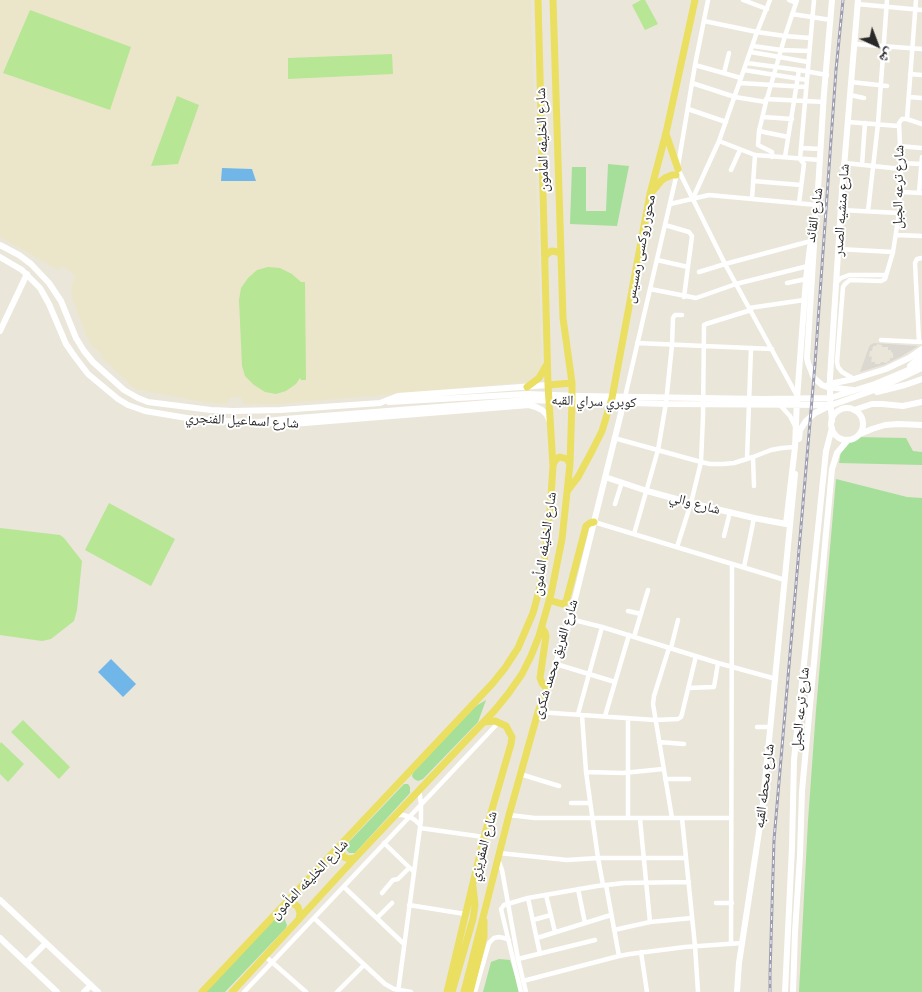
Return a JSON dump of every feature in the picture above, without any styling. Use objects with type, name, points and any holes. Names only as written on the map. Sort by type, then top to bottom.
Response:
[{"type":"main road","name":"شارع الخليفه المأمون","points":[[202,992],[492,684],[518,648],[530,620],[541,584],[548,532],[553,466],[548,385],[538,0]]},
{"type":"main road","name":"شارع الخليفه المأمون","points":[[232,992],[501,703],[517,682],[531,656],[542,628],[560,552],[570,464],[572,402],[572,383],[564,332],[553,0]]},
{"type":"main road","name":"محور روكسى رمسيس","points":[[567,491],[578,477],[602,431],[612,398],[650,194],[666,133],[695,0]]},
{"type":"main road","name":"شارع القائد","points":[[796,429],[804,300],[817,205],[832,0]]},
{"type":"main road","name":"شارع منشيه الصدر","points":[[832,424],[830,384],[844,163],[857,2]]},
{"type":"main road","points":[[650,194],[661,181],[677,172],[666,133]]},
{"type":"main road","points":[[544,223],[552,226],[560,223]]},
{"type":"main road","points":[[811,240],[814,244],[806,358],[811,374],[822,385],[838,389],[857,390]]},
{"type":"main road","name":"شارع اسماعيل الفنجري","points":[[0,245],[25,260],[45,278],[61,301],[76,338],[86,355],[128,393],[153,403],[233,412],[328,407],[380,402],[398,396],[548,385]]},
{"type":"main road","points":[[545,257],[548,252],[552,251],[561,255]]},
{"type":"main road","name":"شارع اسماعيل الفنجري","points":[[0,257],[12,263],[36,283],[46,299],[66,344],[92,378],[118,399],[139,410],[199,420],[292,424],[529,405],[538,408],[550,422]]},
{"type":"main road","points":[[0,331],[27,274]]},
{"type":"main road","points":[[830,384],[854,379],[893,366],[922,349]]},
{"type":"main road","points":[[906,371],[922,356]]},
{"type":"main road","name":"كوبري سراي القبه","points":[[380,402],[533,394],[791,400],[830,398],[875,384],[922,362]]},
{"type":"main road","points":[[527,387],[539,378],[548,364]]},
{"type":"main road","name":"كوبري سراي القبه","points":[[259,422],[527,400],[667,404],[832,405],[866,393],[922,368]]},
{"type":"main road","points":[[866,393],[895,388],[922,379]]},
{"type":"main road","points":[[842,382],[840,391],[844,409]]},
{"type":"main road","points":[[548,385],[572,383]]},
{"type":"main road","points":[[515,388],[520,396],[520,401],[517,405]]},
{"type":"main road","points":[[423,400],[420,407],[423,414]]},
{"type":"main road","name":"شارع الفريق محمد شكرى","points":[[483,916],[538,712],[570,619],[624,401]]},
{"type":"main road","points":[[922,402],[903,406],[872,404],[854,410],[844,409],[838,412],[832,424],[838,436],[848,440],[878,427],[892,424],[922,425]]},
{"type":"main road","name":"شارع محطه القبه","points":[[737,992],[739,963],[762,812],[799,436],[803,425],[810,416],[832,405]]},
{"type":"main road","points":[[854,410],[860,414],[863,420],[860,434]]},
{"type":"main road","name":"شارع ترعه الجبل","points":[[785,992],[800,846],[802,791],[812,685],[824,511],[826,451],[832,424]]},
{"type":"main road","points":[[794,447],[796,429]]},
{"type":"main road","name":"شارع ترعه الجبل","points":[[793,992],[792,847],[794,760],[824,511],[834,460],[839,449],[848,440]]},
{"type":"main road","name":"شارع والي","points":[[605,477],[691,503],[786,524],[794,447]]},
{"type":"main road","points":[[553,466],[556,459],[560,457],[567,459],[570,464]]},
{"type":"main road","points":[[550,600],[562,604],[566,602],[586,526],[594,522]]},
{"type":"main road","points":[[542,628],[546,636],[540,678],[547,689]]},
{"type":"main road","points":[[802,684],[812,685]]},
{"type":"main road","points":[[483,722],[491,720],[499,722]]},
{"type":"main road","name":"شارع المقريزي","points":[[447,992],[484,837],[512,740],[508,729],[499,722]]},
{"type":"main road","points":[[792,847],[800,846]]},
{"type":"main road","points":[[339,847],[344,856],[350,859],[355,858]]},
{"type":"main road","points":[[452,992],[473,919],[475,904],[472,884]]},
{"type":"main road","points":[[0,900],[98,992]]},
{"type":"main road","points":[[287,902],[293,903],[298,907],[299,919]]},
{"type":"main road","points":[[464,992],[483,916]]},
{"type":"main road","points":[[470,992],[484,937],[483,916]]},
{"type":"main road","points":[[0,938],[57,992]]},
{"type":"main road","points":[[26,963],[46,943]]},
{"type":"main road","points":[[84,992],[90,985]]},
{"type":"street","points":[[677,172],[693,198],[725,264],[797,397],[787,404],[780,406],[624,401],[677,172],[708,0]]},
{"type":"street","points":[[743,0],[767,9]]},
{"type":"street","points":[[693,198],[719,141],[770,0]]},
{"type":"street","points":[[772,157],[772,152],[761,147],[758,143],[759,132],[766,100],[797,1],[789,0]]},
{"type":"street","points":[[799,203],[804,162],[800,159],[814,0]]},
{"type":"street","points":[[868,211],[878,124],[887,0]]},
{"type":"street","points":[[916,0],[907,119],[922,124]]},
{"type":"street","points":[[857,2],[922,10]]},
{"type":"street","points":[[792,14],[831,20]]},
{"type":"street","points":[[704,21],[757,32],[810,38]]},
{"type":"street","points":[[854,44],[922,50]]},
{"type":"street","points":[[753,46],[809,51]]},
{"type":"street","points":[[751,52],[808,62]]},
{"type":"street","points":[[724,73],[729,53]]},
{"type":"street","points":[[747,63],[826,75]]},
{"type":"street","points":[[695,65],[741,80],[806,87]]},
{"type":"street","points":[[744,70],[807,80]]},
{"type":"street","points":[[785,158],[799,70]]},
{"type":"street","points":[[910,74],[922,75]]},
{"type":"street","points":[[851,82],[887,86]]},
{"type":"street","points":[[692,83],[735,97],[824,102]]},
{"type":"street","points":[[850,95],[864,98]]},
{"type":"street","points":[[909,96],[922,98]]},
{"type":"street","points":[[688,109],[726,122]]},
{"type":"street","points":[[763,117],[792,119]]},
{"type":"street","name":"شارع ترعه الجبل","points":[[854,379],[842,372],[837,362],[843,287],[846,282],[852,280],[882,281],[886,275],[893,252],[899,213],[901,169],[898,126],[900,121],[907,119]]},
{"type":"street","points":[[848,122],[898,126]]},
{"type":"street","points":[[862,165],[865,123]]},
{"type":"street","points":[[759,132],[789,136],[802,135]]},
{"type":"street","points":[[719,141],[755,155],[820,160]]},
{"type":"street","points":[[899,146],[922,148]]},
{"type":"street","points":[[801,148],[821,149]]},
{"type":"street","points":[[731,170],[740,150]]},
{"type":"street","points":[[752,199],[755,155]]},
{"type":"street","points":[[900,192],[921,193],[922,157]]},
{"type":"street","points":[[844,163],[901,169]]},
{"type":"street","points":[[900,163],[921,164]]},
{"type":"street","points":[[753,181],[801,185]]},
{"type":"street","points":[[670,204],[709,195],[817,205]]},
{"type":"street","points":[[841,210],[899,213]]},
{"type":"street","points":[[665,225],[691,234],[684,297]]},
{"type":"street","points":[[896,235],[922,236]]},
{"type":"street","points":[[699,272],[811,240]]},
{"type":"street","points":[[838,249],[893,252]]},
{"type":"street","points":[[881,340],[921,342],[915,263],[917,259],[922,258]]},
{"type":"street","points":[[657,260],[688,267]]},
{"type":"street","points":[[650,289],[696,298],[736,284],[808,266]]},
{"type":"street","points":[[836,284],[841,278],[849,275],[886,275]]},
{"type":"street","points":[[787,283],[806,279]]},
{"type":"street","points":[[677,548],[702,462],[705,324],[750,309],[804,300]]},
{"type":"street","points":[[634,534],[658,450],[666,402],[673,317],[675,315],[682,315]]},
{"type":"street","points":[[637,343],[772,349]]},
{"type":"street","points":[[751,348],[750,458],[754,486]]},
{"type":"street","points":[[780,406],[790,416],[796,429]]},
{"type":"street","points":[[614,438],[702,462],[723,464],[750,458],[771,450],[794,447]]},
{"type":"street","points":[[615,504],[622,482]]},
{"type":"street","points":[[724,536],[730,512]]},
{"type":"street","points":[[744,567],[754,518]]},
{"type":"street","points":[[594,522],[785,580]]},
{"type":"street","points":[[731,944],[732,564]]},
{"type":"street","points":[[605,716],[648,590]]},
{"type":"street","points":[[628,611],[640,614]]},
{"type":"street","points":[[570,619],[776,679]]},
{"type":"street","points":[[672,818],[653,704],[678,620]]},
{"type":"street","points":[[602,627],[580,715],[598,858],[618,956]]},
{"type":"street","points":[[538,712],[655,720],[678,719],[681,716],[696,656]]},
{"type":"street","points":[[688,688],[714,687],[718,663]]},
{"type":"street","points":[[556,664],[616,682]]},
{"type":"street","points":[[628,718],[628,818]]},
{"type":"street","points":[[247,991],[272,962],[499,722]]},
{"type":"street","points":[[757,727],[771,727]]},
{"type":"street","points":[[659,742],[684,744]]},
{"type":"street","points":[[586,772],[628,772],[663,769]]},
{"type":"street","points":[[520,774],[559,786]]},
{"type":"street","points":[[665,779],[689,779]]},
{"type":"street","points":[[398,991],[420,826],[421,804],[419,790]]},
{"type":"street","points":[[571,803],[590,803]]},
{"type":"street","points":[[396,815],[410,817],[416,820],[420,826],[484,837]]},
{"type":"street","points":[[509,815],[535,818],[731,818]]},
{"type":"street","points":[[682,818],[698,992]]},
{"type":"street","points":[[640,819],[650,922]]},
{"type":"street","points":[[384,844],[414,872]]},
{"type":"street","points":[[526,992],[498,855],[567,860],[686,858]]},
{"type":"street","points":[[382,892],[393,880],[398,879],[409,868]]},
{"type":"street","points":[[521,992],[501,909],[504,906],[528,898],[605,885],[689,882]]},
{"type":"street","points":[[344,887],[404,944]]},
{"type":"street","points":[[578,889],[586,923]]},
{"type":"street","points":[[546,895],[555,932]]},
{"type":"street","points":[[528,898],[540,954]]},
{"type":"street","points":[[377,918],[392,903]]},
{"type":"street","points":[[716,903],[732,903]]},
{"type":"street","points":[[409,906],[465,914]]},
{"type":"street","points":[[533,920],[551,915]]},
{"type":"street","points":[[537,938],[611,915]]},
{"type":"street","points":[[314,918],[385,984],[398,991],[411,992]]},
{"type":"street","points":[[614,930],[650,922],[692,918]]},
{"type":"street","points":[[475,992],[489,943],[494,938],[499,937],[509,940]]},
{"type":"street","points":[[518,959],[595,940]]},
{"type":"street","points":[[523,981],[618,956],[641,952],[742,943]]},
{"type":"street","points":[[641,952],[647,992]]},
{"type":"street","points":[[265,956],[306,992]]},
{"type":"street","points":[[337,992],[364,965]]},
{"type":"shaded area","points":[[0,0],[531,0],[542,370],[530,382],[278,404],[244,404],[240,397],[230,398],[226,404],[202,402],[135,389],[101,357],[102,355],[94,349],[88,340],[72,299],[71,287],[75,275],[62,266],[58,270],[0,237]]},
{"type":"shaded area","points":[[874,343],[918,346],[886,364],[860,372],[870,345]],"holes":[[[877,344],[882,345],[882,347],[888,347],[888,350],[891,350],[893,358],[890,358],[890,361],[887,363],[875,364],[875,362],[871,362],[870,351],[872,351],[873,346]]]},
{"type":"green space","points":[[645,0],[658,24],[645,30],[632,5]]},
{"type":"green space","points":[[30,10],[131,47],[110,110],[3,73]]},
{"type":"green space","points":[[392,54],[393,74],[288,79],[288,58]]},
{"type":"green space","points":[[177,96],[199,105],[178,164],[151,166]]},
{"type":"green space","points":[[608,164],[629,166],[617,226],[570,224],[572,167],[586,167],[586,211],[606,211]]},
{"type":"green space","points":[[268,267],[280,268],[292,274],[301,282],[305,282],[306,380],[301,380],[300,378],[296,384],[286,391],[276,394],[265,392],[254,385],[245,376],[242,366],[239,300],[241,288],[257,270]]},
{"type":"green space","points":[[855,437],[906,438],[913,451],[922,452],[922,465],[839,463],[842,445]]},
{"type":"green space","points":[[836,479],[907,497],[922,498],[922,992],[799,992],[816,710]]},
{"type":"green space","points":[[109,503],[175,539],[151,586],[85,550]]},
{"type":"green space","points":[[0,528],[60,535],[82,561],[77,610],[74,621],[51,639],[42,641],[0,635]]},
{"type":"green space","points":[[486,700],[478,722],[423,779],[418,781],[414,779],[412,776],[413,772],[476,706]]},
{"type":"green space","points":[[23,720],[70,767],[59,779],[11,732]]},
{"type":"green space","points":[[1,742],[24,764],[8,782],[0,774]]},
{"type":"green space","points":[[404,784],[408,784],[410,787],[410,793],[355,853],[349,853],[345,848],[346,845]]},
{"type":"green space","points":[[283,917],[287,925],[286,928],[225,992],[204,992],[273,919]]},
{"type":"green space","points":[[499,959],[510,960],[520,992],[483,992],[491,962]]},
{"type":"water","points":[[222,168],[252,169],[256,181],[221,181]]},
{"type":"water","points":[[111,659],[136,684],[123,697],[98,672]]},
{"type":"railway","points":[[770,992],[774,840],[815,364],[836,70],[843,0]]}]
